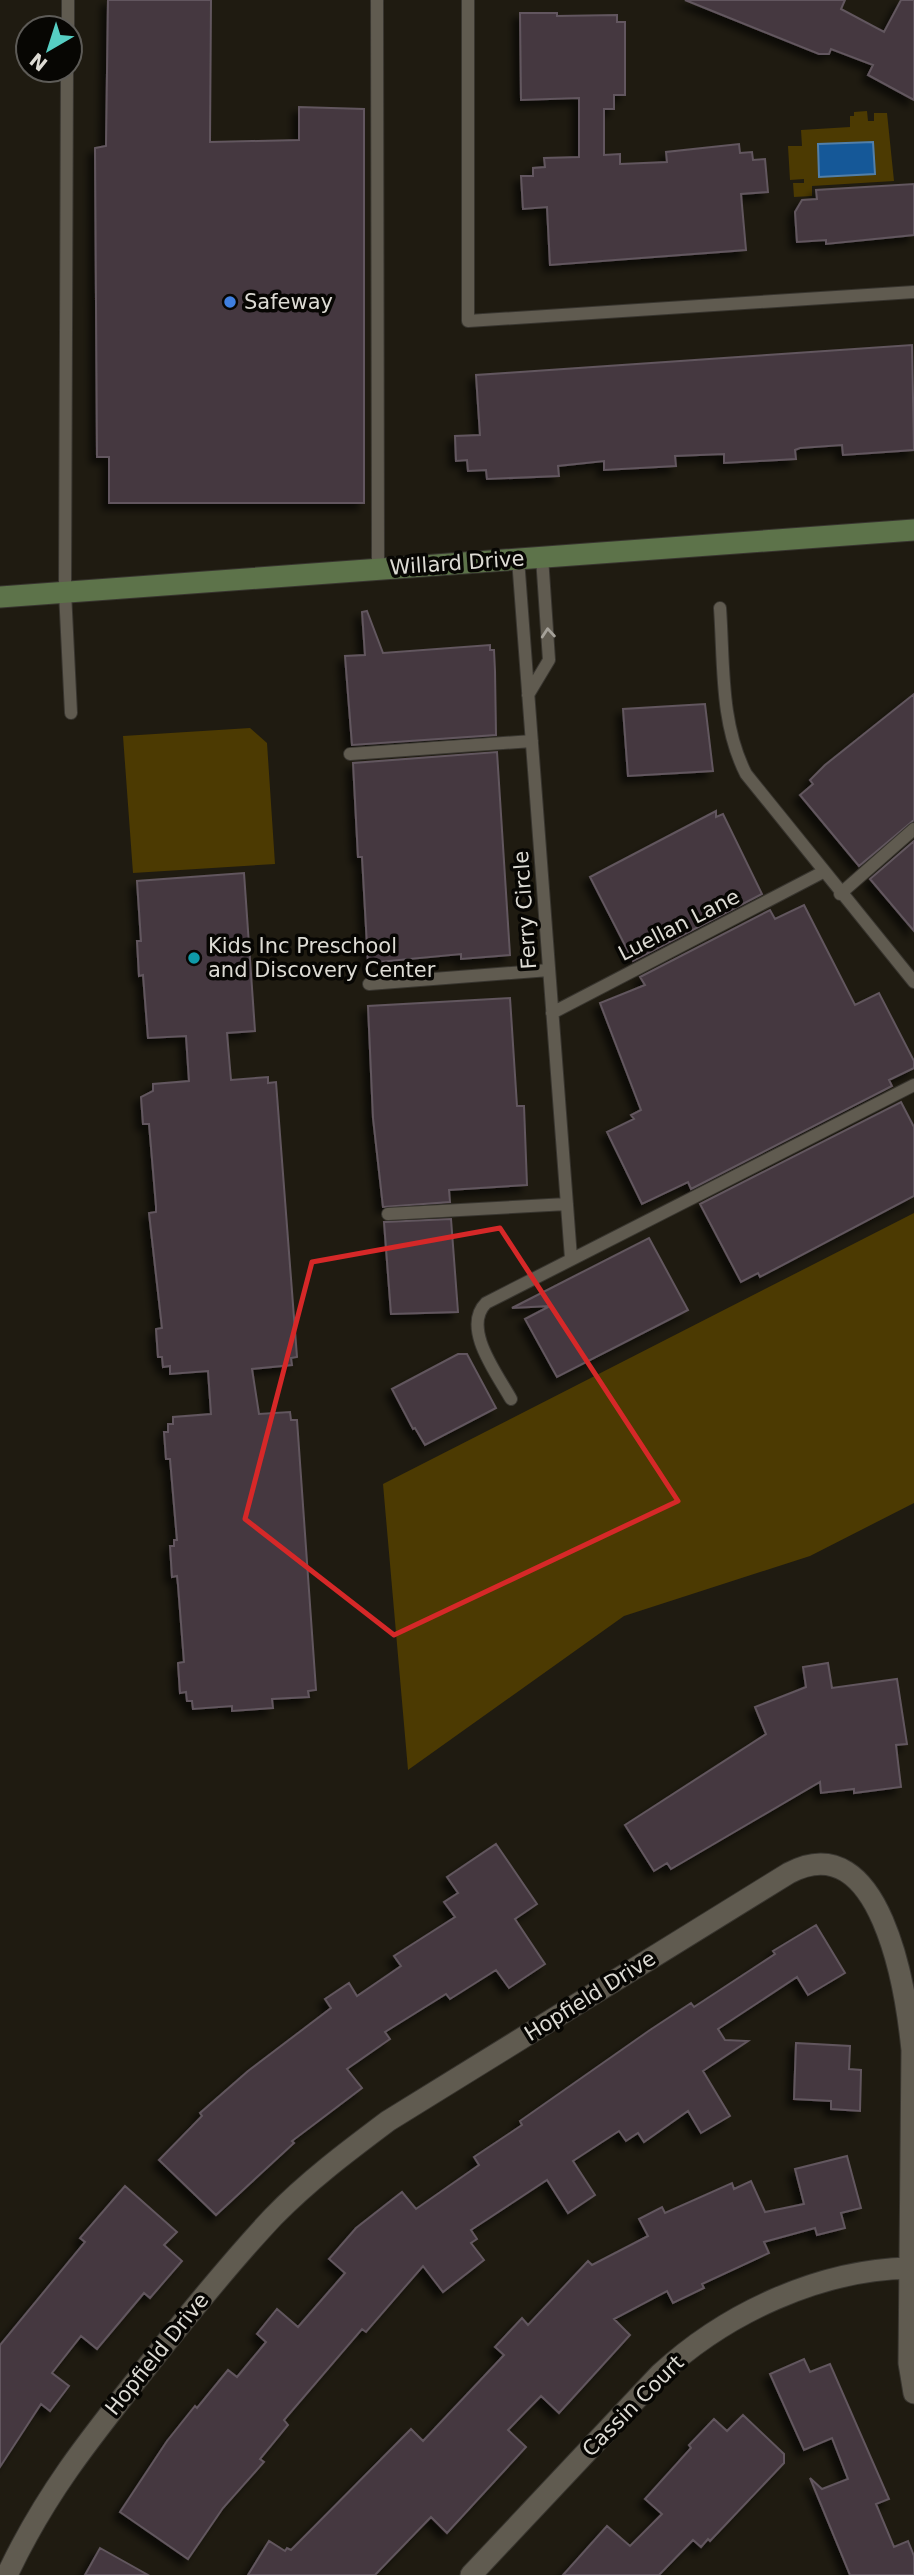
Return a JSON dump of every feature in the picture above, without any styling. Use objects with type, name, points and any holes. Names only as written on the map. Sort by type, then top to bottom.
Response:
[{"type":"street","name":"Willard Drive","points":[[0,597],[914,530]]},
{"type":"street","name":"Hopfield Drive","points":[[7,2575],[49,2495],[74,2458],[217,2280],[275,2215],[331,2165],[388,2121],[801,1867],[832,1863],[858,1880],[870,1895],[897,1961],[908,2005],[912,2050],[909,2363],[914,2393]]},
{"type":"street","name":"Cassin Court","points":[[471,2575],[660,2374],[694,2345],[732,2321],[825,2280],[881,2269],[909,2268]]},
{"type":"lane","points":[[377,0],[378,569]]},
{"type":"lane","points":[[468,0],[468,321],[914,292]]},
{"type":"lane","points":[[67,84],[65,592],[71,713]]},
{"type":"lane","points":[[528,695],[549,660],[542,557]]},
{"type":"lane","name":"Ferry Circle","points":[[518,559],[571,1258]]},
{"type":"lane","points":[[720,608],[727,715],[733,748],[746,774],[840,894],[914,982]]},
{"type":"lane","points":[[350,754],[532,741]]},
{"type":"lane","points":[[840,894],[914,829]]},
{"type":"lane","name":"Luellan Lane","points":[[552,1013],[823,872]]},
{"type":"lane","points":[[369,984],[549,970]]},
{"type":"lane","points":[[511,1399],[479,1334],[478,1314],[499,1295],[914,1086]]},
{"type":"lane","points":[[388,1214],[567,1204]]},
{"type":"highlighted area","points":[[500,1228],[678,1501],[394,1635],[245,1519],[312,1262]]},
{"type":"shaded area","points":[[867,111],[868,121],[874,121],[874,113],[887,113],[894,181],[812,186],[812,196],[794,197],[793,183],[804,183],[804,179],[790,180],[788,146],[802,146],[801,130],[850,127],[850,116],[854,116],[854,112]]},
{"type":"shaded area","points":[[250,728],[267,743],[275,864],[133,873],[123,736]]},
{"type":"shaded area","points":[[914,1213],[914,1503],[810,1556],[624,1616],[408,1770],[383,1484]]},
{"type":"water","points":[[873,142],[875,174],[819,177],[818,144]]},
{"type":"building","name":"Safeway","points":[[108,0],[211,0],[210,142],[299,140],[299,107],[364,109],[364,503],[109,503],[109,457],[97,457],[95,148],[106,146]]},
{"type":"building","points":[[685,0],[845,0],[841,9],[884,32],[901,0],[914,0],[914,100],[868,75],[873,65],[831,49],[829,54],[819,54]]},
{"type":"building","points":[[520,13],[557,13],[557,16],[617,15],[617,22],[625,22],[625,95],[614,95],[614,109],[604,109],[604,155],[620,154],[620,164],[667,162],[666,152],[739,144],[740,153],[752,152],[753,160],[765,159],[768,192],[741,194],[746,250],[550,265],[547,207],[523,209],[521,176],[533,176],[533,168],[545,167],[544,158],[579,157],[579,98],[521,100]]},
{"type":"building","points":[[914,184],[914,235],[826,244],[826,240],[797,242],[795,212],[802,200],[817,199],[816,190]]},
{"type":"building","points":[[912,345],[914,450],[843,455],[842,445],[800,448],[795,450],[796,459],[724,463],[724,454],[675,456],[676,466],[604,470],[604,461],[558,466],[559,476],[487,479],[486,470],[468,471],[467,460],[456,461],[455,436],[480,435],[476,375]]},
{"type":"building","points":[[367,611],[383,653],[490,645],[490,650],[494,650],[496,735],[352,745],[345,656],[365,655],[362,612]]},
{"type":"building","points":[[914,694],[914,820],[859,866],[800,795],[813,784],[810,780],[825,765]]},
{"type":"building","points":[[705,704],[713,771],[628,776],[623,709]]},
{"type":"building","points":[[497,752],[510,955],[461,959],[461,954],[368,963],[353,763]]},
{"type":"building","points":[[716,811],[716,817],[723,814],[762,894],[633,961],[590,877]]},
{"type":"building","points":[[914,841],[914,931],[870,879]]},
{"type":"building","points":[[244,873],[255,1031],[227,1033],[231,1080],[268,1077],[268,1083],[276,1082],[297,1357],[291,1358],[292,1365],[252,1369],[259,1414],[290,1412],[291,1420],[297,1420],[316,1690],[308,1691],[309,1697],[272,1699],[273,1708],[232,1711],[232,1706],[193,1709],[192,1701],[187,1701],[186,1692],[180,1693],[178,1663],[184,1662],[177,1576],[172,1577],[170,1546],[174,1546],[174,1540],[177,1540],[170,1459],[166,1459],[164,1432],[168,1432],[168,1424],[173,1424],[173,1417],[211,1414],[208,1371],[170,1374],[170,1366],[163,1367],[162,1357],[158,1357],[156,1329],[162,1328],[149,1213],[156,1212],[156,1206],[149,1124],[143,1124],[141,1097],[153,1091],[153,1084],[189,1081],[186,1036],[148,1038],[143,975],[139,976],[137,941],[141,941],[137,881]]},
{"type":"building","points":[[804,905],[855,1005],[879,993],[914,1061],[914,1068],[889,1080],[892,1086],[691,1189],[688,1182],[642,1204],[607,1132],[634,1119],[631,1115],[641,1110],[600,1003],[645,985],[640,977],[770,910],[775,919]]},
{"type":"building","points":[[510,998],[517,1106],[524,1106],[527,1185],[449,1190],[450,1202],[383,1207],[373,1118],[368,1006]]},
{"type":"building","points":[[901,1102],[914,1127],[914,1196],[760,1277],[758,1273],[741,1282],[700,1204]]},
{"type":"building","points":[[451,1219],[458,1312],[391,1314],[384,1222]]},
{"type":"building","points":[[649,1238],[688,1310],[557,1377],[525,1319],[550,1306],[512,1308]]},
{"type":"building","points":[[458,1354],[467,1354],[496,1408],[425,1445],[415,1428],[413,1429],[392,1389]]},
{"type":"building","points":[[828,1663],[832,1688],[897,1679],[907,1744],[896,1745],[901,1787],[854,1793],[854,1789],[821,1793],[820,1782],[671,1869],[667,1863],[654,1871],[625,1825],[766,1734],[755,1707],[806,1687],[803,1667]]},
{"type":"building","points":[[496,1844],[537,1904],[515,1919],[545,1964],[509,1988],[496,1970],[450,1999],[446,1994],[385,2032],[390,2039],[347,2069],[362,2088],[292,2141],[294,2143],[216,2215],[159,2160],[202,2116],[200,2113],[248,2071],[331,2008],[325,1999],[349,1983],[357,1996],[401,1966],[394,1956],[455,1917],[444,1902],[458,1893],[447,1877]]},
{"type":"building","points":[[816,1925],[845,1973],[808,1995],[797,1977],[718,2029],[725,2040],[748,2041],[703,2071],[730,2116],[701,2133],[688,2111],[644,2142],[638,2133],[626,2141],[619,2131],[573,2161],[595,2195],[568,2213],[547,2180],[471,2230],[477,2239],[471,2243],[484,2260],[443,2292],[423,2266],[366,2332],[362,2329],[284,2420],[288,2425],[260,2459],[264,2462],[223,2508],[188,2559],[120,2512],[167,2441],[195,2406],[197,2408],[228,2370],[237,2377],[266,2342],[257,2334],[277,2309],[298,2327],[345,2273],[329,2259],[356,2228],[402,2192],[416,2209],[479,2165],[474,2157],[522,2125],[520,2121],[650,2030],[691,2003],[694,2007],[775,1954],[773,1951]]},
{"type":"building","points":[[796,2043],[850,2046],[849,2069],[861,2070],[860,2111],[831,2109],[831,2101],[794,2099]]},
{"type":"building","points":[[847,2156],[861,2208],[841,2213],[845,2228],[817,2235],[815,2228],[764,2242],[769,2253],[702,2284],[704,2288],[673,2303],[667,2291],[614,2319],[630,2335],[559,2413],[541,2396],[508,2430],[526,2447],[447,2533],[431,2517],[375,2575],[248,2575],[269,2541],[285,2551],[287,2548],[291,2550],[411,2429],[423,2441],[504,2355],[495,2347],[522,2318],[528,2325],[588,2261],[592,2265],[648,2236],[639,2219],[662,2207],[665,2213],[732,2183],[734,2189],[751,2181],[765,2212],[804,2204],[795,2169]]},
{"type":"building","points":[[125,2186],[177,2232],[164,2245],[182,2261],[150,2298],[144,2293],[97,2349],[81,2336],[52,2373],[69,2386],[50,2411],[41,2404],[0,2467],[0,2345],[85,2242],[80,2238]]},
{"type":"building","points":[[804,2359],[810,2372],[830,2364],[889,2499],[876,2504],[894,2547],[908,2541],[914,2556],[914,2575],[850,2575],[810,2478],[822,2489],[848,2479],[832,2438],[804,2450],[770,2374]]},
{"type":"building","points":[[743,2415],[784,2454],[784,2463],[710,2541],[708,2539],[701,2547],[693,2540],[659,2575],[563,2575],[607,2526],[630,2546],[662,2514],[645,2499],[691,2448],[689,2445],[714,2419],[727,2431]]},
{"type":"building","points":[[100,2548],[148,2575],[85,2575]]},
{"type":"place","name":"Safeway","points":[[230,302]]},
{"type":"place","name":"Kids Inc Preschool and Discovery Center","points":[[194,958]]}]
